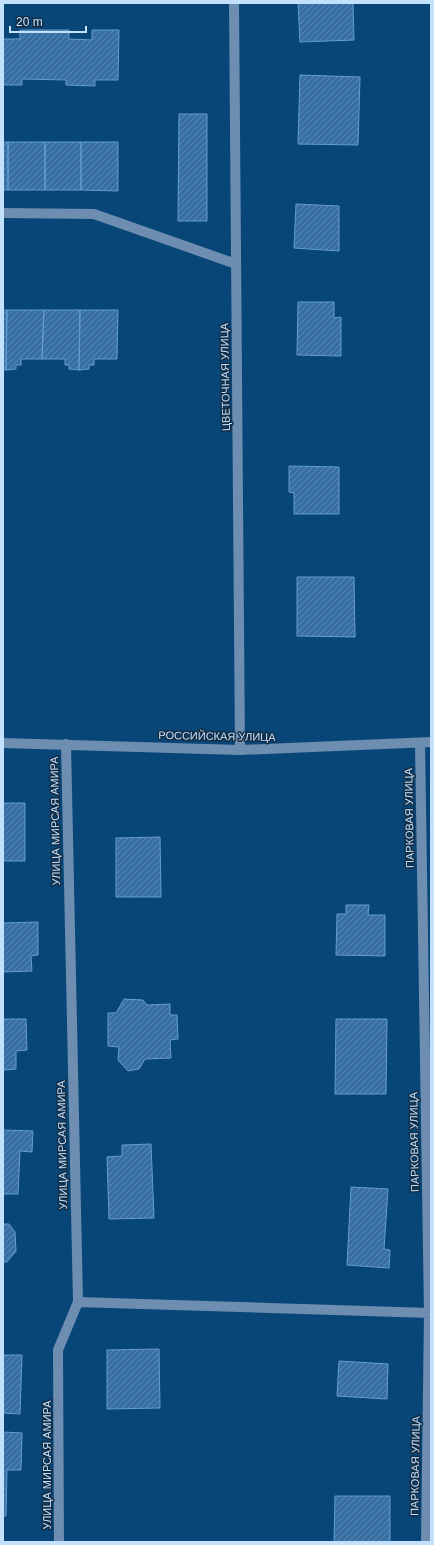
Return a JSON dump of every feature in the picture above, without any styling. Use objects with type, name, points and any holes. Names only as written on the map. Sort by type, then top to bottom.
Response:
[{"type":"street","name":"ЦВЕТОЧНАЯ УЛИЦА","points":[[234,3],[240,750]]},
{"type":"street","points":[[3,213],[94,214],[236,264]]},
{"type":"street","name":"РОССИЙСКАЯ УЛИЦА","points":[[3,742],[240,750],[431,742]]},
{"type":"street","name":"ПАРКОВАЯ УЛИЦА","points":[[420,742],[430,1313],[426,1542]]},
{"type":"street","name":"УЛИЦА МИРСАЯ АМИРА","points":[[59,1542],[58,1350],[78,1302],[66,744]]},
{"type":"street","points":[[78,1302],[430,1313]]},
{"type":"building","points":[[298,3],[353,3],[354,40],[300,42]]},
{"type":"building","points":[[20,30],[69,30],[69,39],[92,40],[92,30],[119,30],[118,80],[95,80],[95,86],[66,85],[66,80],[22,79],[22,85],[3,85],[3,39],[20,39]]},
{"type":"building","points":[[300,75],[360,77],[358,145],[298,144]]},
{"type":"building","points":[[179,114],[207,114],[207,221],[178,221]]},
{"type":"building","points":[[3,142],[8,142],[8,190],[3,190]]},
{"type":"building","points":[[8,142],[45,142],[45,190],[8,190]]},
{"type":"building","points":[[45,142],[81,142],[81,190],[45,190]]},
{"type":"building","points":[[81,142],[118,142],[118,191],[81,190]]},
{"type":"building","points":[[296,204],[339,206],[339,251],[294,248]]},
{"type":"building","points":[[298,302],[334,302],[334,318],[341,317],[341,356],[297,355]]},
{"type":"building","points":[[3,310],[7,310],[6,370],[3,369]]},
{"type":"building","points":[[7,310],[44,310],[42,359],[21,359],[21,365],[16,365],[16,369],[6,370]]},
{"type":"building","points":[[44,310],[80,310],[79,370],[69,369],[69,365],[65,365],[65,359],[42,359]]},
{"type":"building","points":[[80,310],[118,310],[117,359],[94,359],[94,365],[89,365],[89,369],[79,370]]},
{"type":"building","points":[[289,466],[339,467],[339,514],[294,514],[294,493],[289,492]]},
{"type":"building","points":[[297,577],[354,577],[355,637],[297,636]]},
{"type":"building","points":[[3,803],[25,803],[25,861],[3,861]]},
{"type":"building","points":[[160,837],[161,897],[116,897],[116,838]]},
{"type":"building","points":[[346,905],[369,905],[368,915],[385,915],[385,956],[336,955],[337,914],[346,914]]},
{"type":"building","points":[[38,922],[38,955],[31,956],[32,971],[3,972],[3,923]]},
{"type":"building","points":[[124,999],[143,1000],[147,1005],[170,1004],[170,1015],[177,1015],[178,1039],[170,1040],[171,1058],[145,1059],[139,1069],[128,1071],[118,1060],[119,1047],[108,1046],[108,1013],[116,1013]]},
{"type":"building","points":[[3,1019],[26,1019],[27,1050],[16,1051],[16,1069],[3,1070]]},
{"type":"building","points":[[336,1019],[387,1019],[386,1094],[335,1094]]},
{"type":"building","points":[[3,1130],[33,1131],[32,1152],[20,1151],[18,1194],[3,1194]]},
{"type":"building","points":[[151,1144],[154,1218],[109,1219],[107,1157],[122,1156],[122,1145]]},
{"type":"building","points":[[351,1187],[388,1189],[384,1249],[390,1250],[389,1268],[347,1265]]},
{"type":"building","points":[[3,1224],[9,1224],[15,1232],[16,1251],[7,1262],[3,1262]]},
{"type":"building","points":[[159,1349],[160,1408],[107,1409],[107,1350]]},
{"type":"building","points":[[3,1355],[22,1355],[20,1414],[3,1413]]},
{"type":"building","points":[[339,1361],[388,1364],[387,1399],[337,1396]]},
{"type":"building","points":[[3,1432],[22,1433],[21,1470],[7,1470],[6,1516],[3,1516]]},
{"type":"building","points":[[335,1496],[390,1496],[390,1542],[334,1542]]}]
